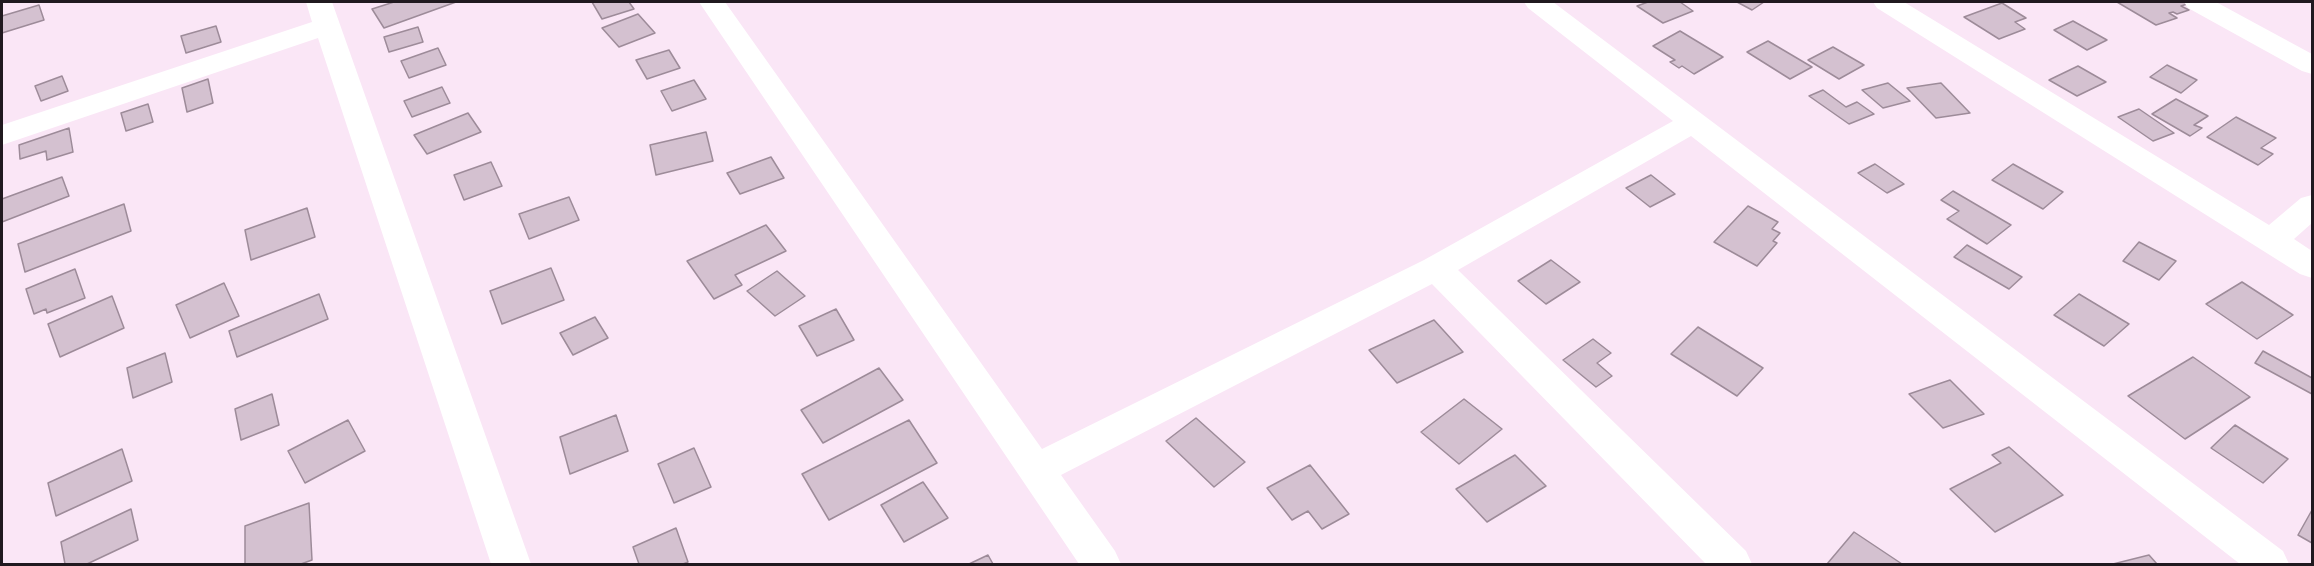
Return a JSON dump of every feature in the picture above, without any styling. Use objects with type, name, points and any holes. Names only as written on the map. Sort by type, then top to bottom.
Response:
[{"type":"street","points":[[712,2],[1101,564]]},
{"type":"street","points":[[1537,2],[2269,564]]},
{"type":"street","points":[[1886,2],[2313,266]]},
{"type":"street","points":[[2197,2],[2313,65]]},
{"type":"street","points":[[2,135],[322,14],[511,564]]},
{"type":"street","points":[[1035,470],[1436,268],[1693,123]]},
{"type":"street","points":[[2271,240],[2313,206]]},
{"type":"street","points":[[1436,268],[1732,564]]},
{"type":"building","points":[[394,2],[456,2],[384,28],[372,9]]},
{"type":"building","points":[[592,2],[629,2],[634,9],[602,19]]},
{"type":"building","points":[[1648,2],[1680,2],[1693,11],[1663,23],[1637,6]]},
{"type":"building","points":[[1737,2],[1764,2],[1752,10]]},
{"type":"building","points":[[2117,2],[2193,2],[2181,6],[2189,10],[2177,14],[2169,13],[2177,18],[2156,25]]},
{"type":"building","points":[[2002,3],[2026,18],[2015,22],[2025,29],[1999,39],[1964,17]]},
{"type":"building","points":[[39,5],[44,20],[2,33],[2,16]]},
{"type":"building","points":[[638,14],[655,33],[619,47],[602,28]]},
{"type":"building","points":[[2073,21],[2107,40],[2087,50],[2054,30]]},
{"type":"building","points":[[216,26],[221,42],[186,53],[181,36]]},
{"type":"building","points":[[418,27],[423,42],[389,52],[384,37]]},
{"type":"building","points":[[1680,31],[1723,57],[1694,74],[1682,66],[1679,68],[1670,62],[1675,60],[1653,46]]},
{"type":"building","points":[[1768,41],[1812,67],[1790,79],[1747,52]]},
{"type":"building","points":[[1833,47],[1864,65],[1839,79],[1808,60]]},
{"type":"building","points":[[438,48],[446,65],[409,78],[401,61]]},
{"type":"building","points":[[669,50],[680,68],[647,79],[636,60]]},
{"type":"building","points":[[2167,65],[2197,80],[2181,93],[2150,77]]},
{"type":"building","points":[[2078,66],[2106,82],[2077,96],[2049,80]]},
{"type":"building","points":[[62,76],[68,91],[41,101],[35,86]]},
{"type":"building","points":[[208,79],[213,103],[187,112],[182,88]]},
{"type":"building","points":[[694,80],[706,99],[672,111],[661,91]]},
{"type":"building","points":[[1888,83],[1910,101],[1883,108],[1862,90]]},
{"type":"building","points":[[1941,83],[1970,113],[1936,118],[1907,88]]},
{"type":"building","points":[[442,87],[450,103],[412,117],[404,101]]},
{"type":"building","points":[[1823,90],[1846,107],[1857,102],[1874,114],[1849,124],[1809,96]]},
{"type":"building","points":[[2176,99],[2208,116],[2194,125],[2202,128],[2190,136],[2152,114]]},
{"type":"building","points":[[148,104],[153,122],[126,131],[121,113]]},
{"type":"building","points":[[2139,109],[2174,133],[2153,141],[2118,117]]},
{"type":"building","points":[[468,113],[481,132],[427,154],[414,135]]},
{"type":"building","points":[[2236,117],[2276,138],[2261,148],[2273,154],[2258,165],[2207,137]]},
{"type":"building","points":[[69,128],[73,152],[47,160],[46,151],[20,159],[19,145]]},
{"type":"building","points":[[706,132],[713,161],[656,175],[650,145]]},
{"type":"building","points":[[771,157],[784,178],[740,194],[727,173]]},
{"type":"building","points":[[491,162],[502,186],[464,200],[454,175]]},
{"type":"building","points":[[1875,164],[1904,184],[1887,193],[1858,173]]},
{"type":"building","points":[[2013,164],[2063,192],[2043,209],[1992,180]]},
{"type":"building","points":[[1651,175],[1675,194],[1650,207],[1626,188]]},
{"type":"building","points":[[62,177],[69,196],[2,222],[2,199]]},
{"type":"building","points":[[1953,191],[2011,225],[1987,244],[1947,219],[1959,211],[1941,200]]},
{"type":"building","points":[[569,197],[579,220],[529,239],[519,214]]},
{"type":"building","points":[[124,204],[131,231],[25,272],[18,244]]},
{"type":"building","points":[[1748,206],[1778,222],[1772,229],[1780,233],[1773,241],[1777,243],[1757,266],[1714,242]]},
{"type":"building","points":[[307,208],[315,237],[251,260],[245,230]]},
{"type":"building","points":[[766,225],[786,251],[735,275],[742,285],[714,299],[687,261]]},
{"type":"building","points":[[2139,242],[2176,261],[2159,280],[2123,261]]},
{"type":"building","points":[[1967,245],[2022,277],[2009,289],[1954,257]]},
{"type":"building","points":[[1551,260],[1580,282],[1546,304],[1518,281]]},
{"type":"building","points":[[551,268],[564,300],[502,324],[490,291]]},
{"type":"building","points":[[75,269],[85,298],[47,313],[46,309],[34,314],[26,289]]},
{"type":"building","points":[[777,271],[805,296],[775,316],[747,291]]},
{"type":"building","points":[[2242,282],[2293,315],[2257,339],[2206,304]]},
{"type":"building","points":[[224,283],[239,316],[190,338],[176,305]]},
{"type":"building","points":[[319,294],[328,319],[237,357],[229,331]]},
{"type":"building","points":[[2079,294],[2129,324],[2104,346],[2054,315]]},
{"type":"building","points":[[112,296],[124,328],[60,357],[48,324]]},
{"type":"building","points":[[836,309],[854,340],[817,356],[799,326]]},
{"type":"building","points":[[595,317],[608,338],[573,355],[560,333]]},
{"type":"building","points":[[1434,320],[1463,352],[1397,383],[1369,350]]},
{"type":"building","points":[[1698,327],[1763,368],[1737,396],[1671,354]]},
{"type":"building","points":[[1593,339],[1611,353],[1597,363],[1612,376],[1596,387],[1563,360]]},
{"type":"building","points":[[2263,351],[2312,378],[2312,394],[2255,363]]},
{"type":"building","points":[[165,353],[172,382],[133,398],[127,368]]},
{"type":"building","points":[[2193,357],[2250,397],[2185,439],[2128,396]]},
{"type":"building","points":[[879,368],[903,400],[823,443],[801,410]]},
{"type":"building","points":[[1950,380],[1984,414],[1943,428],[1909,394]]},
{"type":"building","points":[[272,394],[279,425],[241,440],[235,409]]},
{"type":"building","points":[[1464,399],[1502,429],[1459,464],[1421,432]]},
{"type":"building","points":[[616,415],[628,451],[570,474],[560,437]]},
{"type":"building","points":[[1196,418],[1245,462],[1214,487],[1166,441]]},
{"type":"building","points":[[348,420],[365,451],[305,483],[288,451]]},
{"type":"building","points":[[909,420],[937,463],[829,520],[802,474]]},
{"type":"building","points":[[2235,425],[2288,459],[2263,483],[2211,448]]},
{"type":"building","points":[[2009,447],[2063,495],[1995,532],[1950,489],[2001,463],[1992,455]]},
{"type":"building","points":[[694,448],[711,487],[674,503],[658,464]]},
{"type":"building","points":[[122,449],[132,481],[56,516],[48,483]]},
{"type":"building","points":[[1515,455],[1546,486],[1487,522],[1456,489]]},
{"type":"building","points":[[1310,465],[1349,514],[1322,529],[1308,511],[1292,520],[1267,488]]},
{"type":"building","points":[[923,482],[948,518],[904,542],[881,505]]},
{"type":"building","points":[[309,503],[312,560],[301,564],[245,564],[245,526]]},
{"type":"building","points":[[131,509],[138,540],[87,564],[65,564],[61,542]]},
{"type":"building","points":[[2312,510],[2312,543],[2298,535]]},
{"type":"building","points":[[676,528],[688,562],[639,564],[633,547]]},
{"type":"building","points":[[1854,532],[1902,564],[1827,564]]},
{"type":"building","points":[[988,555],[993,564],[969,564]]},
{"type":"building","points":[[2149,555],[2157,564],[2113,564]]}]
